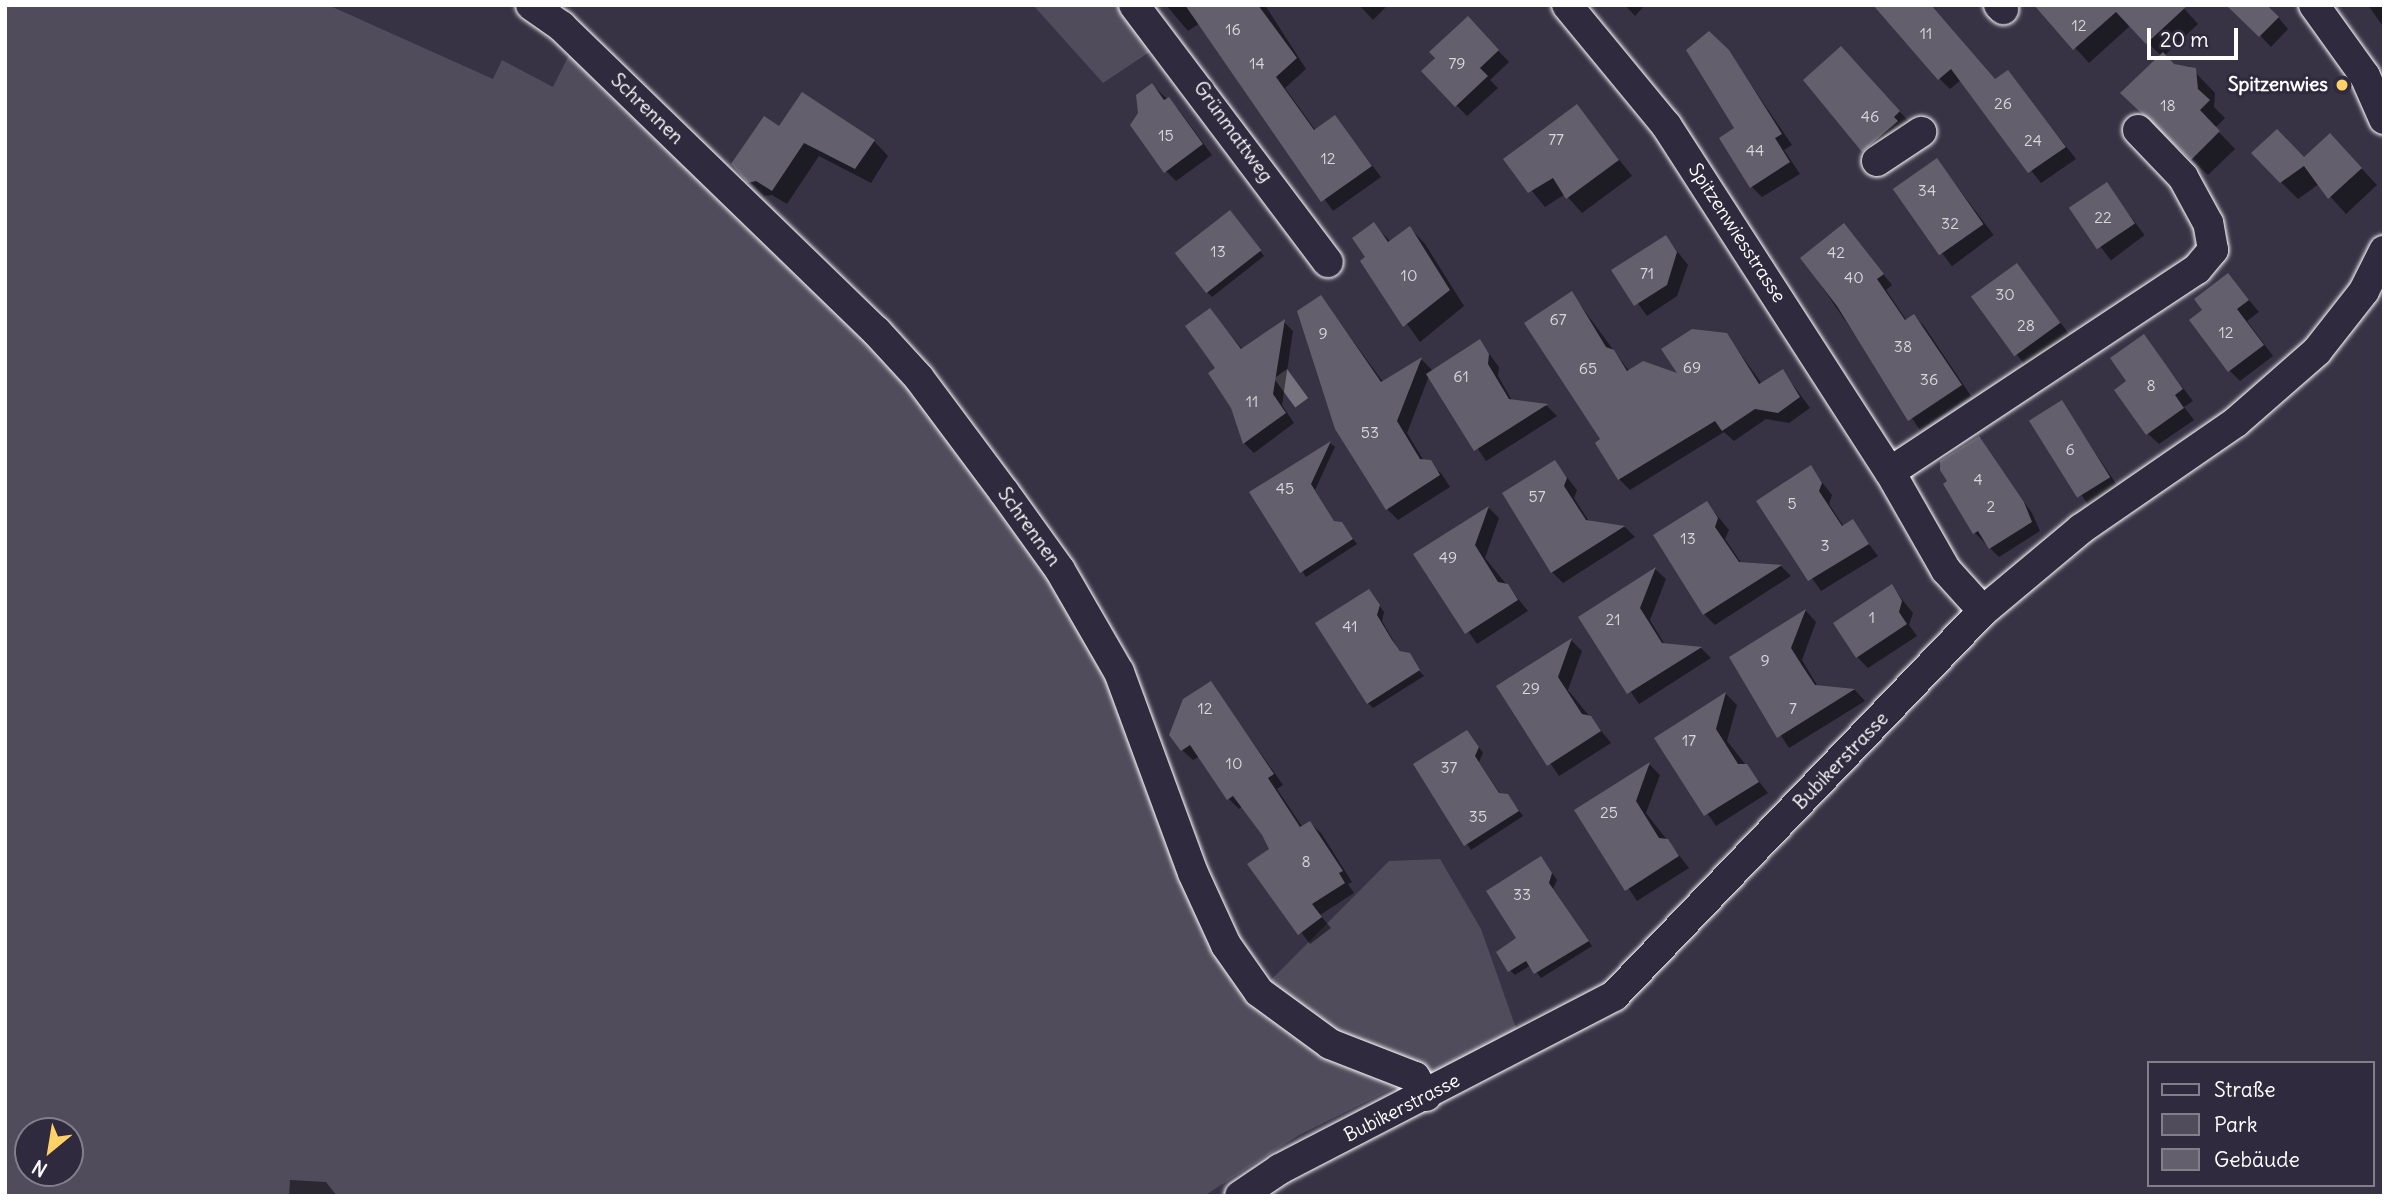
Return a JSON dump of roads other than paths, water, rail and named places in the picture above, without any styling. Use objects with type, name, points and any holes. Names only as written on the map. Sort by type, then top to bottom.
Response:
[{"type":"street","name":"Schrennen","points":[[531,5],[561,26],[876,331],[919,378],[1060,570],[1119,672],[1194,873],[1226,945],[1259,992],[1330,1044],[1415,1077],[1426,1096]]},
{"type":"street","name":"Grünmattweg","points":[[1134,5],[1328,262]]},
{"type":"street","name":"Spitzenwiesstrasse","points":[[1567,5],[1666,125],[1890,472],[1946,570],[1983,611]]},
{"type":"street","points":[[2314,5],[2365,76],[2384,118]]},
{"type":"street","points":[[1890,472],[2197,268],[2213,250],[2208,223],[2183,177],[2138,130]]},
{"type":"street","points":[[1877,161],[1921,132]]},
{"type":"street","name":"Bubikerstrasse","points":[[1240,1196],[1280,1169],[1426,1096],[1614,996],[1983,611],[2081,529],[2278,388],[2317,351],[2381,264]]},
{"type":"place","name":"Spitzenwies","points":[[2342,85]]}]
